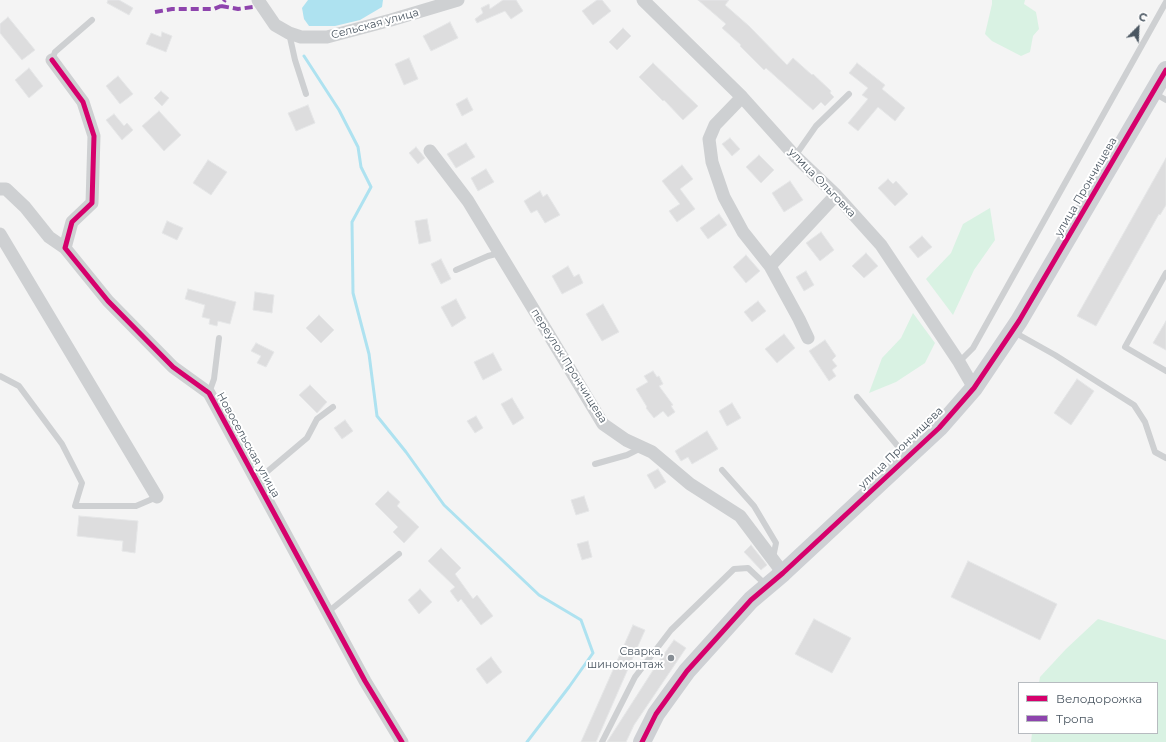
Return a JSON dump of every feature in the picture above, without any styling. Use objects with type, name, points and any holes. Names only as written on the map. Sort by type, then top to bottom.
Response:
[{"type":"street","name":"Сельская улица","points":[[258,0],[275,25],[289,33],[302,37],[327,37],[458,0]]},
{"type":"street","name":"улица Ольговка","points":[[644,0],[742,97],[795,156],[836,195],[881,245],[959,362],[974,388]]},
{"type":"street","points":[[52,60],[84,102],[94,136],[92,204],[72,222],[65,248]]},
{"type":"street","name":"улица Прончищева","points":[[642,742],[656,714],[687,671],[751,600],[767,586],[778,566],[908,458],[939,428],[974,388],[1012,331],[1160,96],[1166,70]]},
{"type":"street","points":[[742,97],[715,124],[709,139],[712,162],[724,198],[743,232],[770,266],[800,319],[808,338]]},
{"type":"street","name":"переулок Прончищева","points":[[430,152],[468,201],[603,424],[626,440],[652,452],[690,484],[740,516],[778,566]]},
{"type":"street","name":"Новосельская улица","points":[[0,189],[6,189],[26,207],[49,238],[65,248],[108,301],[173,367],[209,393],[365,682],[402,742]]},
{"type":"street","points":[[770,266],[836,195]]},
{"type":"street","points":[[0,234],[157,497]]},
{"type":"lane","points":[[959,362],[973,348],[1166,2]]},
{"type":"lane","points":[[52,60],[55,52],[92,20]]},
{"type":"lane","points":[[289,33],[294,60],[306,94]]},
{"type":"lane","points":[[795,156],[816,126],[849,94]]},
{"type":"lane","points":[[456,270],[488,256],[500,253]]},
{"type":"lane","points":[[1166,273],[1125,347],[1166,371]]},
{"type":"lane","points":[[1012,331],[1055,355],[1134,405],[1146,422],[1155,452],[1166,458]]},
{"type":"lane","points":[[209,393],[214,379],[219,338]]},
{"type":"lane","points":[[0,376],[19,386],[62,444],[82,483],[75,506],[136,506],[157,497]]},
{"type":"lane","points":[[857,397],[908,458]]},
{"type":"lane","points":[[256,481],[307,438],[317,419],[333,407]]},
{"type":"lane","points":[[595,464],[628,455],[642,447]]},
{"type":"lane","points":[[722,470],[754,506],[776,543],[778,566]]},
{"type":"lane","points":[[328,612],[399,554]]},
{"type":"lane","points":[[602,742],[635,677],[671,630],[734,569],[748,568],[767,586]]},
{"type":"green space","points":[[992,0],[1025,0],[1024,4],[1036,12],[1039,29],[1033,36],[1030,52],[1021,56],[992,41],[985,34]]},
{"type":"green space","points":[[990,208],[995,240],[974,270],[953,315],[926,279],[951,253],[963,224]]},
{"type":"green space","points":[[913,313],[935,343],[925,363],[896,382],[869,393],[882,358],[901,338]]},
{"type":"green space","points":[[1098,619],[1166,640],[1166,742],[1031,742],[1032,734],[1158,734],[1158,682],[1039,682],[1040,677],[1066,649]]},
{"type":"water","points":[[308,0],[383,0],[382,7],[360,20],[335,26],[309,26],[304,19],[302,8]]},
{"type":"building","points":[[108,0],[119,0],[133,8],[129,15],[107,3]]},
{"type":"building","points":[[503,0],[516,0],[523,11],[511,19],[505,11],[477,23],[475,19],[483,13],[481,8],[489,4],[490,9]]},
{"type":"building","points":[[597,0],[602,0],[611,11],[593,25],[582,11]]},
{"type":"building","points":[[698,0],[729,0],[725,5],[749,26],[787,65],[793,58],[831,91],[830,93],[834,97],[825,106],[821,102],[813,110],[766,68],[764,70],[740,46],[741,45],[722,28],[726,24]]},
{"type":"building","points":[[8,17],[35,50],[22,60],[0,33],[0,24]]},
{"type":"building","points":[[450,22],[458,38],[431,51],[423,36]]},
{"type":"building","points":[[623,28],[631,36],[617,50],[609,42]]},
{"type":"building","points":[[162,32],[172,36],[166,52],[146,44],[151,33],[161,37]]},
{"type":"building","points":[[409,58],[418,79],[404,85],[395,64]]},
{"type":"building","points":[[653,63],[698,106],[683,120],[639,77]]},
{"type":"building","points":[[857,63],[885,85],[882,89],[905,108],[895,121],[878,107],[858,131],[848,123],[868,99],[862,95],[868,88],[849,73]]},
{"type":"building","points":[[29,68],[43,86],[29,98],[15,80]]},
{"type":"building","points":[[118,76],[133,94],[120,104],[106,86]]},
{"type":"building","points":[[161,91],[169,98],[162,106],[154,98]]},
{"type":"building","points":[[467,98],[473,110],[462,116],[456,104]]},
{"type":"building","points":[[308,105],[315,123],[296,131],[288,113]]},
{"type":"building","points":[[159,111],[181,135],[164,151],[142,126]]},
{"type":"building","points":[[114,114],[124,126],[127,123],[133,130],[122,140],[106,120]]},
{"type":"building","points":[[730,138],[740,149],[732,156],[722,144]]},
{"type":"building","points":[[466,143],[475,157],[456,168],[447,154]]},
{"type":"building","points":[[416,147],[425,158],[418,164],[409,153]]},
{"type":"building","points":[[759,155],[774,170],[761,183],[746,167]]},
{"type":"building","points":[[1166,158],[1166,205],[1160,215],[1159,214],[1096,326],[1077,316]]},
{"type":"building","points":[[208,160],[227,172],[211,195],[193,183]]},
{"type":"building","points":[[682,165],[693,179],[680,189],[695,209],[677,222],[669,211],[680,204],[662,181]]},
{"type":"building","points":[[486,169],[494,182],[478,191],[471,178]]},
{"type":"building","points":[[888,179],[893,184],[896,181],[908,194],[895,206],[878,188]]},
{"type":"building","points":[[790,181],[803,200],[784,212],[772,193]]},
{"type":"building","points":[[540,191],[543,197],[547,194],[560,215],[545,223],[537,210],[531,213],[524,201]]},
{"type":"building","points":[[719,214],[727,225],[708,239],[700,228]]},
{"type":"building","points":[[427,219],[431,241],[419,244],[415,221]]},
{"type":"building","points":[[167,221],[183,228],[177,240],[162,233]]},
{"type":"building","points":[[821,232],[834,250],[820,261],[806,243]]},
{"type":"building","points":[[922,236],[932,247],[918,258],[909,247]]},
{"type":"building","points":[[866,253],[878,266],[864,278],[852,266]]},
{"type":"building","points":[[746,255],[760,271],[746,283],[733,267]]},
{"type":"building","points":[[441,259],[451,279],[441,284],[431,264]]},
{"type":"building","points":[[568,266],[574,277],[579,274],[583,283],[562,294],[552,276]]},
{"type":"building","points":[[806,271],[814,285],[804,291],[796,277]]},
{"type":"building","points":[[188,289],[236,302],[230,324],[218,321],[217,326],[209,324],[210,319],[202,317],[205,305],[185,299]]},
{"type":"building","points":[[255,292],[274,295],[272,313],[253,310]]},
{"type":"building","points":[[456,299],[466,318],[452,327],[441,307]]},
{"type":"building","points":[[758,301],[766,311],[752,322],[744,312]]},
{"type":"building","points":[[603,304],[619,332],[602,341],[586,314]]},
{"type":"building","points":[[319,315],[334,330],[321,343],[306,328]]},
{"type":"building","points":[[1166,321],[1166,350],[1153,343]]},
{"type":"building","points":[[784,334],[795,348],[777,363],[765,349]]},
{"type":"building","points":[[825,340],[836,356],[832,360],[837,366],[832,370],[836,376],[829,381],[809,351]]},
{"type":"building","points":[[256,343],[274,352],[266,367],[257,363],[261,356],[251,351]]},
{"type":"building","points":[[493,353],[502,370],[483,380],[474,362]]},
{"type":"building","points":[[653,371],[657,377],[659,376],[663,384],[659,386],[673,405],[671,406],[675,412],[668,417],[663,411],[654,418],[646,408],[647,407],[636,389],[648,382],[644,376]]},
{"type":"building","points":[[1077,379],[1094,391],[1071,425],[1054,413]]},
{"type":"building","points":[[310,385],[327,402],[317,413],[299,395]]},
{"type":"building","points":[[512,398],[524,418],[513,425],[501,404]]},
{"type":"building","points":[[732,403],[741,418],[727,426],[719,411]]},
{"type":"building","points":[[476,416],[483,428],[475,433],[467,421]]},
{"type":"building","points":[[345,420],[353,431],[342,439],[334,428]]},
{"type":"building","points":[[707,431],[718,449],[692,464],[688,457],[681,461],[675,451]]},
{"type":"building","points":[[658,469],[666,482],[655,489],[647,475]]},
{"type":"building","points":[[388,491],[400,502],[397,506],[419,527],[404,543],[393,532],[398,527],[375,504]]},
{"type":"building","points":[[584,496],[589,511],[576,515],[571,500]]},
{"type":"building","points":[[79,516],[138,521],[135,553],[122,551],[123,541],[77,536]]},
{"type":"building","points":[[588,541],[592,557],[582,560],[577,544]]},
{"type":"building","points":[[751,545],[767,565],[761,570],[744,552]]},
{"type":"building","points":[[441,548],[461,568],[455,574],[473,599],[477,595],[493,616],[481,625],[461,599],[458,602],[450,591],[455,587],[428,561]]},
{"type":"building","points":[[968,561],[1057,604],[1040,640],[951,597]]},
{"type":"building","points":[[420,589],[432,602],[419,614],[408,600]]},
{"type":"building","points":[[814,619],[851,638],[832,673],[795,654]]},
{"type":"building","points":[[633,625],[645,630],[596,742],[581,742]]},
{"type":"building","points":[[674,640],[686,648],[634,725],[626,742],[607,742],[659,661]]},
{"type":"building","points":[[491,657],[502,672],[487,684],[476,669]]},
{"type":"waterway","points":[[304,56],[339,110],[358,147],[361,167],[371,187],[352,222],[353,293],[369,354],[377,416],[406,452],[444,505],[539,595],[581,620],[593,653],[527,742]]},
{"type":"marked path","points":[[155,12],[172,9],[214,9],[221,6],[225,0]]},
{"type":"marked path","points":[[221,6],[238,9],[253,7]]},
{"type":"cycle path","points":[[52,60],[83,102],[94,136],[92,203],[72,222],[65,248],[108,301],[173,367],[209,393],[365,681],[402,742]]},
{"type":"cycle path","points":[[642,742],[656,714],[687,671],[751,600],[783,573],[939,428],[974,388],[1019,321],[1166,70]]},
{"type":"place","name":"Сварка, шиномонтаж","points":[[671,658]]}]
